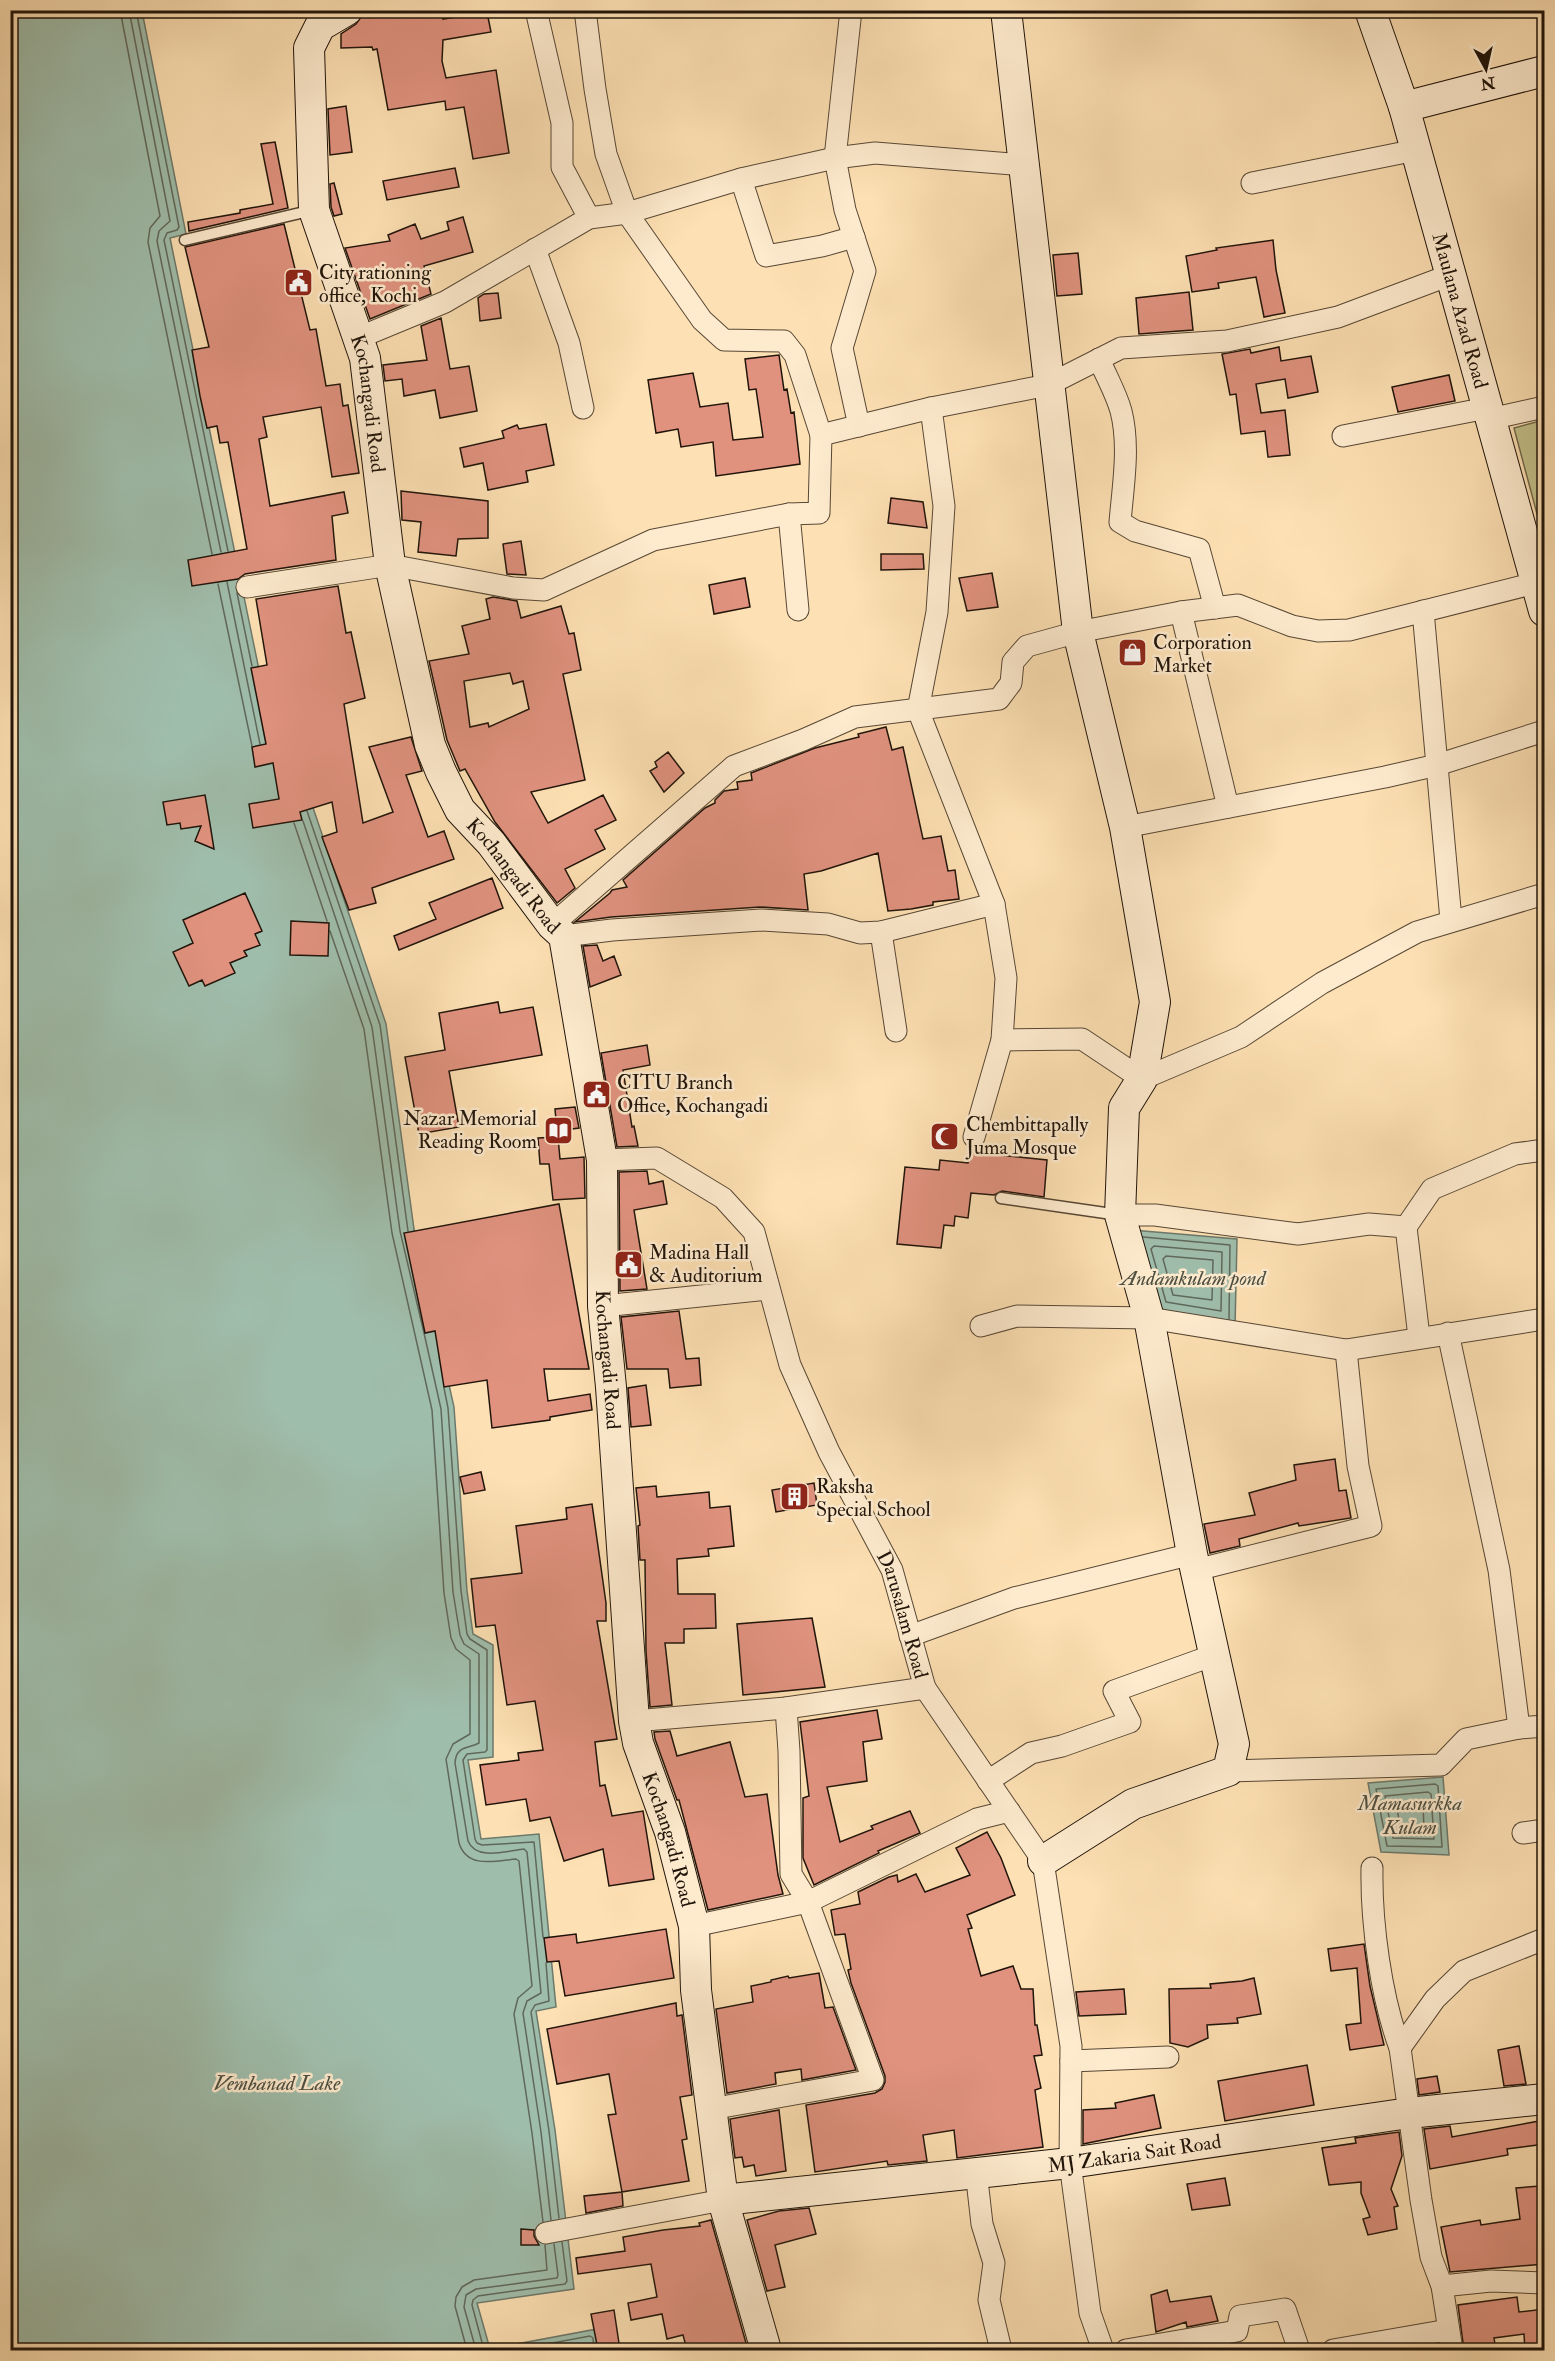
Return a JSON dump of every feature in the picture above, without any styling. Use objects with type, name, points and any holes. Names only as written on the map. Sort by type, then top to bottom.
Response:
[{"type":"street","name":"Kochangadi Road","points":[[347,10],[320,26],[309,48],[314,210],[365,358],[390,565],[430,745],[460,810],[491,843],[558,931],[602,1160],[603,1306],[612,1399],[634,1721],[638,1743],[670,1832],[694,1926],[696,1990],[723,2200],[766,2350]]},
{"type":"street","points":[[536,10],[562,123],[562,167],[589,218]]},
{"type":"street","points":[[247,587],[390,565],[513,588],[544,590],[653,540],[789,514],[819,513],[821,435],[795,355],[784,341],[724,340],[702,320],[627,213],[606,154],[585,10]]},
{"type":"street","points":[[851,10],[835,158],[845,210],[865,271],[842,348],[859,426]]},
{"type":"street","points":[[1006,10],[1078,632],[1125,827],[1155,1002],[1142,1080],[1124,1108],[1120,1215],[1149,1318],[1194,1562],[1234,1744],[1228,1771]]},
{"type":"street","name":"Maulana Azad Road","points":[[1370,11],[1404,107],[1535,583],[1545,611]]},
{"type":"street","points":[[1404,107],[1545,71]]},
{"type":"street","points":[[1252,183],[1416,150]]},
{"type":"street","points":[[358,338],[445,302],[589,218],[627,213],[741,180],[835,158],[875,153],[1025,165]]},
{"type":"street","points":[[741,180],[766,256],[822,246],[854,237]]},
{"type":"street","points":[[535,249],[569,343],[583,408]]},
{"type":"street","points":[[821,435],[931,408],[1048,385],[1121,348],[1227,340],[1338,317],[1450,275]]},
{"type":"street","points":[[1099,359],[1121,410],[1125,445],[1119,522],[1135,531],[1199,549],[1215,608]]},
{"type":"street","points":[[1343,436],[1545,407]]},
{"type":"street","points":[[931,408],[944,506],[937,612],[918,710],[994,904],[1006,978],[1002,1040],[974,1137]]},
{"type":"street","points":[[789,514],[798,610]]},
{"type":"street","points":[[558,931],[734,766],[803,740],[855,717],[999,699],[1011,683],[1013,662],[1027,646],[1078,632],[1181,612],[1238,604],[1292,626],[1318,631],[1349,630],[1535,583]]},
{"type":"street","points":[[1423,611],[1450,920]]},
{"type":"street","points":[[1181,612],[1228,807]]},
{"type":"street","points":[[1125,827],[1437,765],[1545,731]]},
{"type":"street","points":[[1142,1080],[1241,1037],[1322,983],[1417,932],[1450,920],[1545,894]]},
{"type":"street","points":[[558,931],[612,930],[762,920],[828,924],[860,933],[881,932],[994,904]]},
{"type":"street","points":[[881,932],[896,1031]]},
{"type":"street","points":[[1002,1040],[1082,1040],[1142,1080]]},
{"type":"street","points":[[1419,1337],[1406,1227],[1432,1189],[1515,1154],[1545,1150]]},
{"type":"street","name":"Darusalam Road","points":[[602,1160],[657,1158],[723,1198],[754,1232],[790,1365],[829,1452],[892,1570],[925,1688],[1043,1861],[1071,2046],[1070,2163],[1090,2313],[1103,2350]]},
{"type":"street","points":[[1120,1215],[1155,1215],[1298,1234],[1369,1224],[1406,1227]]},
{"type":"street","points":[[603,1306],[769,1289]]},
{"type":"street","points":[[981,1326],[1017,1316],[1149,1318],[1347,1350],[1545,1319]]},
{"type":"street","points":[[1448,1333],[1499,1570],[1519,1728]]},
{"type":"street","points":[[910,1636],[1014,1598],[1371,1526],[1358,1466],[1347,1350]]},
{"type":"street","points":[[988,1781],[1031,1753],[1062,1746],[1130,1722],[1114,1691],[1214,1654]]},
{"type":"street","points":[[634,1721],[786,1708],[925,1688]]},
{"type":"street","points":[[711,2109],[873,2080],[808,1902],[791,1874],[786,1708]]},
{"type":"street","points":[[1043,1861],[1133,1804],[1228,1771],[1441,1765],[1466,1739],[1545,1725]]},
{"type":"street","points":[[694,1926],[808,1902],[977,1819],[1009,1811]]},
{"type":"street","points":[[1523,1833],[1545,1830]]},
{"type":"street","points":[[1333,2350],[1450,2341],[1442,2286],[1431,2257],[1401,2048],[1390,2021],[1373,1918],[1372,1868]]},
{"type":"street","points":[[1401,2048],[1435,1999],[1464,1971],[1545,1939]]},
{"type":"street","points":[[1071,2061],[1168,2057]]},
{"type":"street","name":"MJ Zakaria Sait Road","points":[[723,2200],[976,2171],[1070,2163],[1409,2113],[1545,2099]]},
{"type":"street","points":[[976,2171],[982,2224],[994,2263],[989,2300],[1000,2350]]},
{"type":"street","points":[[546,2233],[723,2200]]},
{"type":"street","points":[[1442,2286],[1491,2281],[1545,2283]]},
{"type":"street","points":[[1126,2350],[1237,2331],[1240,2316],[1285,2309],[1299,2350]]},
{"type":"lane","points":[[184,240],[314,210]]},
{"type":"lane","points":[[1001,1198],[1120,1215]]},
{"type":"shaded area","points":[[1544,420],[1544,540],[1514,428]]},
{"type":"water","name":"Vembanad Lake","points":[[11,11],[142,11],[186,234],[170,238],[277,757],[302,775],[386,1024],[414,1229],[454,1407],[467,1591],[473,1634],[493,1645],[493,1757],[468,1760],[481,1839],[539,1834],[556,2007],[536,2011],[555,2130],[574,2289],[477,2303],[490,2349],[597,2329],[600,2350],[11,2350]]},
{"type":"water","name":"Andamkulam pond","points":[[1132,1230],[1237,1239],[1235,1328],[1154,1315]]},
{"type":"water","name":"Mamasurkka Kulam","points":[[1443,1777],[1449,1855],[1381,1852],[1368,1783]]},
{"type":"building","points":[[385,10],[443,11],[443,19],[487,12],[491,32],[443,40],[442,61],[446,78],[496,70],[509,153],[473,159],[464,107],[446,110],[445,101],[388,110],[377,49],[373,50],[372,47],[341,48],[341,34],[356,24],[363,14],[385,14]]},
{"type":"building","points":[[346,106],[352,152],[330,155],[328,109]]},
{"type":"building","points":[[275,142],[288,208],[189,231],[188,222],[240,213],[240,210],[273,204],[261,144]]},
{"type":"building","points":[[455,168],[459,187],[387,200],[383,181]]},
{"type":"building","points":[[334,183],[342,214],[334,216],[331,207],[330,184]]},
{"type":"building","points":[[463,217],[473,252],[424,266],[431,294],[370,319],[345,248],[390,241],[388,235],[415,224],[421,239],[449,230],[447,222]]},
{"type":"building","points":[[284,224],[310,330],[316,329],[326,386],[340,384],[343,406],[348,405],[359,473],[332,477],[321,407],[263,417],[267,437],[259,439],[270,506],[344,492],[348,513],[332,516],[336,560],[245,574],[238,579],[192,586],[188,560],[247,549],[228,442],[220,443],[217,426],[207,428],[200,396],[192,350],[209,347],[185,247]]},
{"type":"building","points":[[1273,240],[1276,270],[1285,313],[1264,317],[1256,277],[1218,283],[1219,288],[1192,292],[1186,256],[1217,250],[1216,248]]},
{"type":"building","points":[[1078,253],[1082,294],[1057,296],[1053,255]]},
{"type":"building","points":[[1189,292],[1193,330],[1139,334],[1136,298]]},
{"type":"building","points":[[498,293],[501,318],[480,321],[478,298],[484,294]]},
{"type":"building","points":[[441,318],[450,369],[469,366],[477,411],[440,418],[435,390],[404,396],[402,379],[385,381],[383,365],[427,360],[421,326]]},
{"type":"building","points":[[1279,347],[1281,361],[1311,356],[1318,392],[1288,398],[1285,379],[1256,384],[1261,413],[1285,410],[1290,455],[1268,457],[1265,431],[1241,434],[1236,394],[1230,395],[1222,354],[1250,349],[1251,353]]},
{"type":"building","points":[[779,355],[784,390],[787,389],[791,413],[794,412],[800,464],[716,476],[713,442],[681,447],[678,429],[656,433],[648,380],[693,373],[700,407],[728,403],[733,440],[763,437],[756,389],[749,390],[745,359]]},
{"type":"building","points":[[1449,375],[1455,401],[1398,412],[1392,387]]},
{"type":"building","points":[[546,424],[554,465],[526,471],[528,482],[488,490],[483,463],[464,467],[460,448],[504,438],[502,431],[517,425],[519,429]]},
{"type":"building","points":[[401,491],[488,501],[488,538],[458,539],[456,556],[418,552],[421,522],[402,520]]},
{"type":"building","points":[[891,498],[923,502],[927,528],[888,523]]},
{"type":"building","points":[[521,541],[526,575],[507,574],[503,544]]},
{"type":"building","points":[[881,554],[923,554],[924,569],[881,570]]},
{"type":"building","points":[[992,573],[998,607],[967,611],[959,578]]},
{"type":"building","points":[[745,578],[750,607],[714,614],[709,585]]},
{"type":"building","points":[[338,586],[346,633],[351,632],[365,698],[344,704],[363,823],[393,812],[369,747],[411,737],[422,771],[406,775],[428,837],[444,831],[454,859],[372,888],[376,903],[349,910],[322,837],[337,832],[332,802],[300,812],[302,820],[253,828],[249,804],[279,799],[273,763],[255,767],[252,747],[266,744],[251,668],[267,665],[256,599]]},
{"type":"building","points":[[493,597],[517,601],[521,618],[561,606],[569,634],[574,633],[581,670],[563,674],[585,780],[531,792],[548,823],[603,795],[616,820],[595,830],[605,849],[565,869],[575,888],[557,903],[495,822],[465,769],[460,771],[447,740],[429,661],[469,654],[462,626],[490,619],[486,599]],"holes":[[[510,673],[513,684],[523,681],[529,709],[489,727],[488,723],[470,727],[464,681]]]},
{"type":"building","points":[[886,727],[892,750],[903,747],[923,839],[941,836],[948,871],[955,870],[959,899],[933,902],[933,905],[911,909],[888,911],[878,853],[804,874],[808,910],[760,907],[611,917],[575,922],[612,890],[627,887],[623,880],[705,808],[715,803],[724,791],[738,789],[737,782],[752,780],[751,773],[815,748],[859,737],[858,734]]},
{"type":"building","points":[[668,752],[684,773],[664,792],[650,771],[657,767],[655,762]]},
{"type":"building","points":[[205,795],[214,849],[195,841],[201,826],[181,829],[180,823],[167,825],[163,802]]},
{"type":"building","points":[[492,878],[503,908],[399,950],[394,936],[436,919],[429,903]]},
{"type":"building","points":[[245,893],[262,931],[255,934],[260,945],[244,951],[247,956],[230,963],[235,973],[205,986],[202,980],[189,986],[173,952],[193,943],[183,920]]},
{"type":"building","points":[[291,921],[329,923],[328,956],[290,955]]},
{"type":"building","points":[[597,945],[603,961],[614,956],[621,975],[590,987],[583,946]]},
{"type":"building","points":[[498,1002],[500,1013],[533,1007],[542,1055],[449,1071],[459,1127],[419,1134],[405,1057],[445,1050],[439,1013]]},
{"type":"building","points":[[647,1045],[650,1065],[623,1070],[632,1127],[634,1126],[638,1146],[617,1147],[601,1053]]},
{"type":"building","points":[[575,1107],[579,1128],[557,1131],[555,1109]]},
{"type":"building","points":[[558,1137],[560,1159],[584,1157],[585,1198],[553,1200],[549,1164],[540,1164],[538,1138]]},
{"type":"building","points":[[969,1152],[1047,1160],[1044,1197],[1002,1191],[994,1195],[971,1193],[968,1218],[955,1216],[954,1226],[944,1225],[941,1248],[897,1244],[905,1167],[939,1170],[940,1160],[968,1163]]},
{"type":"building","points":[[647,1171],[649,1184],[663,1181],[667,1204],[634,1210],[647,1289],[620,1291],[619,1172]]},
{"type":"building","points":[[559,1204],[589,1369],[544,1369],[548,1401],[590,1394],[592,1410],[550,1417],[550,1420],[492,1428],[487,1380],[444,1387],[435,1331],[425,1333],[404,1233]]},
{"type":"building","points":[[679,1311],[686,1359],[699,1358],[701,1385],[670,1388],[668,1369],[627,1369],[621,1317]]},
{"type":"building","points":[[646,1385],[651,1425],[631,1427],[628,1388]]},
{"type":"building","points":[[1335,1459],[1339,1491],[1346,1490],[1351,1518],[1299,1526],[1298,1523],[1239,1539],[1240,1546],[1210,1553],[1204,1524],[1255,1515],[1249,1493],[1296,1480],[1294,1465]]},
{"type":"building","points":[[481,1472],[485,1490],[464,1494],[460,1477]]},
{"type":"building","name":"Raksha Special School","points":[[814,1483],[817,1505],[776,1512],[772,1490]]},
{"type":"building","points":[[656,1486],[657,1497],[709,1492],[710,1508],[730,1506],[734,1546],[708,1549],[709,1556],[677,1559],[678,1594],[715,1594],[716,1628],[684,1629],[684,1643],[665,1643],[672,1705],[650,1707],[646,1651],[645,1560],[640,1560],[638,1526],[640,1525],[636,1488]]},
{"type":"building","points":[[592,1504],[606,1603],[606,1621],[597,1621],[617,1739],[595,1742],[600,1786],[605,1785],[612,1816],[643,1811],[654,1879],[609,1886],[603,1849],[564,1861],[550,1817],[530,1821],[526,1799],[486,1805],[480,1765],[519,1760],[518,1753],[543,1750],[535,1701],[507,1705],[495,1625],[476,1627],[471,1579],[522,1573],[516,1526],[567,1519],[566,1508]]},
{"type":"building","points":[[812,1618],[825,1687],[743,1695],[737,1624]]},
{"type":"building","points":[[877,1710],[882,1739],[863,1742],[867,1781],[827,1787],[840,1842],[873,1829],[871,1826],[910,1811],[920,1833],[878,1851],[879,1853],[814,1885],[803,1858],[803,1798],[809,1796],[800,1722]]},
{"type":"building","points":[[670,1731],[677,1756],[730,1742],[745,1797],[767,1794],[778,1875],[783,1894],[708,1910],[679,1800],[677,1800],[655,1739],[654,1732]]},
{"type":"building","points":[[987,1832],[1001,1858],[1015,1895],[967,1915],[972,1928],[968,1929],[981,1976],[1013,1966],[1021,1989],[1033,1989],[1035,2025],[1037,2025],[1042,2055],[1034,2056],[1041,2088],[1035,2090],[1043,2147],[957,2158],[954,2130],[923,2135],[927,2161],[888,2165],[887,2161],[815,2172],[806,2105],[875,2093],[882,2089],[885,2082],[885,2076],[851,1983],[845,1934],[835,1935],[831,1910],[860,1904],[858,1892],[889,1877],[897,1875],[898,1882],[916,1874],[925,1892],[970,1875],[956,1848]]},
{"type":"building","points":[[666,1929],[674,1978],[565,1996],[559,1961],[547,1962],[544,1938],[576,1934],[577,1943]]},
{"type":"building","points":[[1364,1944],[1370,1986],[1384,2045],[1350,2050],[1346,2025],[1361,2023],[1357,1968],[1331,1971],[1328,1949]]},
{"type":"building","points":[[819,1973],[825,2008],[833,2007],[856,2070],[802,2080],[801,2069],[775,2073],[776,2084],[727,2093],[716,2009],[753,2002],[751,1986],[788,1976],[789,1978]]},
{"type":"building","points":[[1254,1978],[1261,2014],[1237,2018],[1238,2023],[1207,2025],[1208,2038],[1188,2047],[1170,2043],[1169,1989],[1211,1988],[1210,1984]]},
{"type":"building","points":[[1124,1989],[1126,2014],[1079,2016],[1076,1992]]},
{"type":"building","points":[[676,2003],[677,2016],[682,2015],[692,2095],[680,2097],[687,2139],[682,2140],[689,2181],[622,2192],[608,2115],[616,2114],[609,2074],[557,2084],[547,2029]]},
{"type":"building","points":[[1519,2046],[1526,2084],[1504,2086],[1498,2050]]},
{"type":"building","points":[[1307,2065],[1314,2105],[1225,2121],[1218,2081]]},
{"type":"building","points":[[1437,2076],[1440,2092],[1419,2095],[1417,2079]]},
{"type":"building","points":[[1154,2095],[1161,2128],[1083,2144],[1083,2110],[1116,2108],[1115,2103]]},
{"type":"building","points":[[779,2110],[786,2171],[756,2176],[754,2165],[744,2167],[742,2157],[735,2158],[730,2119]]},
{"type":"building","points":[[1545,2120],[1545,2144],[1507,2149],[1508,2155],[1430,2169],[1424,2129],[1450,2126],[1452,2137]]},
{"type":"building","points":[[1399,2132],[1402,2156],[1391,2189],[1398,2206],[1394,2207],[1397,2229],[1368,2235],[1363,2219],[1370,2217],[1361,2193],[1361,2182],[1329,2185],[1322,2148],[1356,2143],[1355,2138]]},
{"type":"building","points":[[1225,2178],[1230,2205],[1192,2210],[1187,2184]]},
{"type":"building","points":[[1540,2186],[1545,2264],[1450,2272],[1441,2227],[1480,2220],[1481,2225],[1520,2219],[1516,2188]]},
{"type":"building","points":[[622,2192],[623,2206],[586,2213],[584,2196]]},
{"type":"building","points":[[809,2208],[816,2234],[775,2245],[785,2287],[767,2291],[747,2220],[779,2211]]},
{"type":"building","points":[[711,2220],[748,2350],[687,2350],[683,2335],[667,2339],[662,2314],[631,2320],[628,2303],[657,2297],[651,2264],[578,2274],[576,2258],[625,2251],[623,2237],[700,2226],[699,2223]]},
{"type":"building","points":[[521,2229],[534,2230],[534,2236],[539,2245],[521,2245]]},
{"type":"building","points":[[1167,2290],[1170,2302],[1211,2296],[1218,2321],[1187,2327],[1186,2322],[1156,2332],[1151,2295]]},
{"type":"building","points":[[1517,2297],[1519,2312],[1545,2309],[1545,2350],[1525,2350],[1524,2334],[1494,2338],[1496,2350],[1464,2350],[1458,2305]]},
{"type":"building","points":[[614,2310],[620,2350],[598,2350],[591,2314]]},
{"type":"place","name":"City rationing office, Kochi","points":[[298,283]]},
{"type":"place","name":"Corporation Market","points":[[1132,653]]},
{"type":"place","name":"CITU Branch Office, Kochangadi","points":[[596,1094]]},
{"type":"place","name":"Nazar Memorial Reading Room","points":[[558,1130]]},
{"type":"place","name":"Chembittapally Juma Mosque","points":[[945,1136]]},
{"type":"place","name":"Madina Hall & Auditorium","points":[[628,1264]]},
{"type":"place","name":"Raksha Special School","points":[[795,1497]]}]
